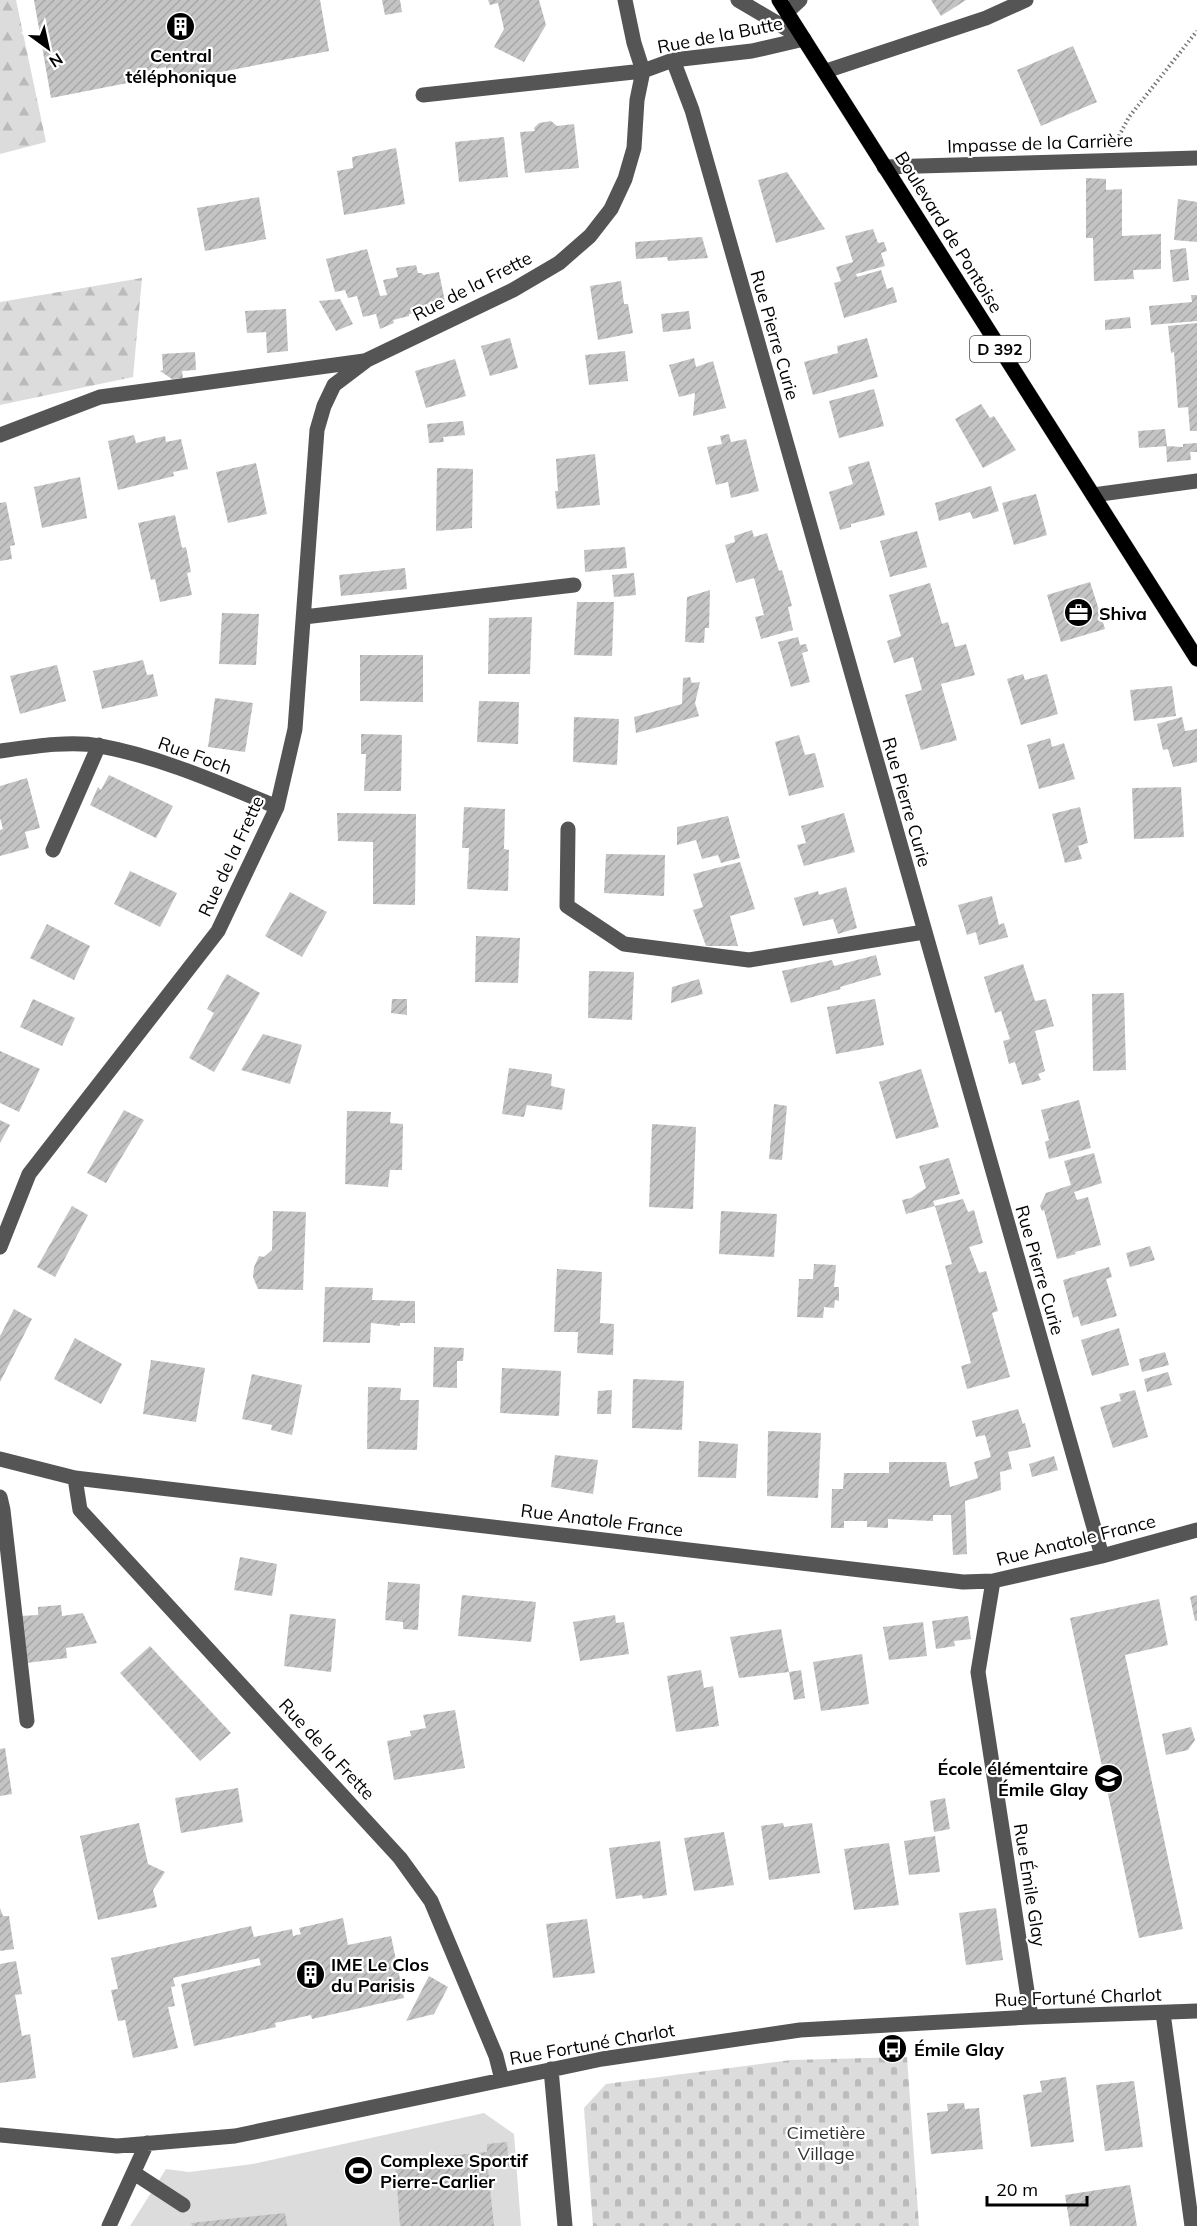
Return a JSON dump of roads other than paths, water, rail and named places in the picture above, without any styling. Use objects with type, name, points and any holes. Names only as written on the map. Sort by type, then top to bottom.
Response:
[{"type":"main road","name":"Boulevard de Pontoise","points":[[783,6],[1197,658]]},
{"type":"street","name":"Rue de la Frette","points":[[0,1247],[29,1174],[218,931],[277,807],[295,729],[318,430],[324,406],[334,385],[367,360],[513,290],[559,263],[590,236],[611,209],[625,179],[634,148],[637,100],[643,71],[634,43],[625,0]]},
{"type":"street","name":"Boulevard de Pontoise","points":[[738,0],[804,39]]},
{"type":"street","points":[[783,6],[800,0]]},
{"type":"street","points":[[826,71],[986,18],[1026,0]]},
{"type":"street","name":"Rue de la Butte","points":[[423,95],[643,71],[672,60],[752,51],[804,39]]},
{"type":"street","name":"Rue Pierre Curie","points":[[672,60],[695,121],[1102,1556]]},
{"type":"street","name":"Impasse de la Carrière","points":[[884,167],[1197,158]]},
{"type":"street","name":"Rue de la Frette","points":[[0,435],[100,397],[367,360]]},
{"type":"street","points":[[1093,495],[1197,481]]},
{"type":"street","points":[[304,617],[574,585]]},
{"type":"street","name":"Rue Foch","points":[[0,751],[42,745],[99,745],[181,768],[277,807]]},
{"type":"street","points":[[52,850],[99,745]]},
{"type":"street","points":[[567,829],[567,906],[624,944],[749,960],[924,932]]},
{"type":"street","name":"Rue Anatole France","points":[[0,1460],[75,1478],[963,1582],[993,1581],[1102,1556],[1197,1530]]},
{"type":"street","name":"Rue de la Frette","points":[[75,1478],[80,1510],[347,1799],[399,1858],[431,1901],[496,2056],[502,2080]]},
{"type":"street","points":[[0,1497],[27,1721]]},
{"type":"street","name":"Rue Émile Glay","points":[[993,1581],[978,1672],[1031,2017]]},
{"type":"street","name":"Rue Fortuné Charlot","points":[[0,2135],[117,2146],[235,2136],[602,2058],[800,2030],[1031,2017],[1197,2011]]},
{"type":"street","points":[[1163,2013],[1192,2226]]},
{"type":"street","points":[[551,2069],[565,2226]]},
{"type":"street","points":[[109,2226],[147,2143]]},
{"type":"street","points":[[134,2172],[183,2205]]},
{"type":"place","name":"Central téléphonique","points":[[181,26]]},
{"type":"place","name":"Shiva","points":[[1078,613]]},
{"type":"place","name":"École élémentaire Émile Glay","points":[[1109,1778]]},
{"type":"place","name":"IME Le Clos du Parisis","points":[[310,1974]]},
{"type":"place","name":"Émile Glay","points":[[893,2049]]},
{"type":"place","name":"Complexe Sportif Pierre-Carlier","points":[[359,2170]]},
{"type":"park label","name":"Cimetière Village","points":[[826,2142]]}]
